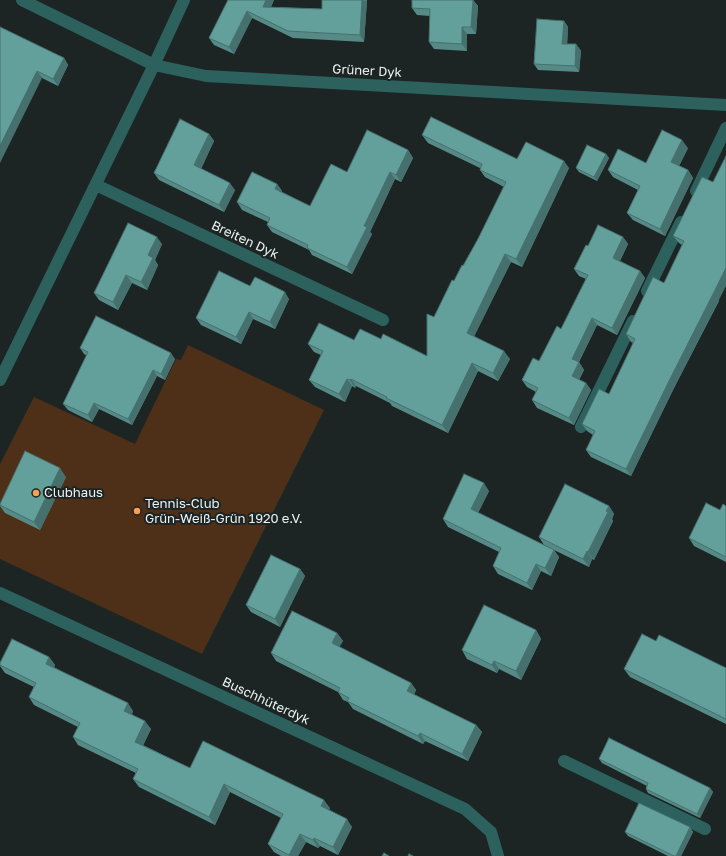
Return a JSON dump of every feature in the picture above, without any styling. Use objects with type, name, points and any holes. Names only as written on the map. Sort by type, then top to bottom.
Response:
[{"type":"street","name":"Grüner Dyk","points":[[22,0],[154,65],[206,76],[726,105]]},
{"type":"street","points":[[0,380],[96,185],[184,0]]},
{"type":"street","points":[[691,200],[726,128]]},
{"type":"street","name":"Breiten Dyk","points":[[96,185],[383,320]]},
{"type":"street","points":[[643,299],[684,214]]},
{"type":"street","points":[[581,427],[636,314]]},
{"type":"street","name":"Buschhüterdyk","points":[[0,593],[465,809],[491,832],[498,856]]},
{"type":"street","points":[[564,761],[706,829]]},
{"type":"shaded area","name":"Tennis-Club Grün-Weiß-Grün 1920 e.V.","points":[[188,345],[324,410],[202,654],[0,559],[0,464],[34,397],[135,444],[176,359],[181,360]]},
{"type":"building","points":[[228,0],[266,0],[263,7],[322,9],[322,0],[362,0],[360,35],[288,31],[247,11],[229,47],[209,38]]},
{"type":"building","points":[[412,0],[473,0],[471,27],[462,27],[462,44],[429,42],[430,9],[412,8]]},
{"type":"building","points":[[537,19],[564,21],[562,44],[576,44],[575,66],[534,64]]},
{"type":"building","points":[[0,27],[64,58],[53,79],[37,71],[0,146]]},
{"type":"building","points":[[431,117],[517,159],[526,142],[564,161],[516,259],[505,254],[467,333],[504,351],[493,373],[472,363],[442,425],[351,379],[347,379],[339,394],[309,380],[323,351],[308,344],[319,323],[354,340],[360,329],[381,339],[383,334],[427,356],[427,314],[434,317],[452,280],[454,281],[478,239],[506,182],[480,170],[482,164],[422,135]]},
{"type":"building","points":[[180,119],[209,134],[194,165],[230,183],[219,205],[154,173]]},
{"type":"building","points":[[367,130],[408,150],[396,175],[390,172],[364,226],[367,227],[347,267],[307,248],[308,245],[267,225],[270,218],[237,202],[252,172],[277,184],[275,189],[310,206],[331,164],[347,172]]},
{"type":"building","points":[[662,130],[682,140],[671,162],[688,170],[660,229],[627,213],[640,186],[608,170],[618,149],[646,163]]},
{"type":"building","points":[[587,145],[606,154],[594,177],[576,168]]},
{"type":"building","points":[[726,156],[726,268],[626,469],[586,450],[595,431],[582,424],[599,389],[609,394],[635,339],[626,334],[653,277],[664,283],[684,241],[673,236],[702,177],[713,182]]},
{"type":"building","points":[[128,223],[157,237],[148,255],[153,258],[141,282],[126,275],[113,302],[94,293]]},
{"type":"building","points":[[598,225],[623,237],[613,258],[640,271],[612,328],[592,318],[572,359],[579,362],[572,376],[586,383],[569,418],[532,400],[538,388],[522,380],[533,358],[539,361],[557,326],[561,329],[588,275],[574,269],[586,245],[588,246]]},
{"type":"building","points":[[219,271],[250,286],[255,277],[285,292],[270,322],[249,312],[236,337],[196,318]]},
{"type":"building","points":[[96,316],[171,353],[161,374],[153,370],[128,419],[94,403],[88,415],[63,404],[88,352],[80,348]]},
{"type":"building","name":"Clubhaus","points":[[25,451],[60,468],[34,522],[0,505]]},
{"type":"building","points":[[464,474],[484,483],[471,509],[554,550],[545,568],[536,564],[527,583],[493,566],[501,548],[443,519]]},
{"type":"building","points":[[565,484],[609,506],[606,511],[608,512],[583,559],[539,537]]},
{"type":"building","points":[[706,503],[720,510],[723,504],[726,506],[726,557],[689,538]]},
{"type":"building","points":[[271,555],[300,569],[275,619],[246,605]]},
{"type":"building","points":[[484,605],[536,630],[516,671],[494,661],[492,665],[462,650]]},
{"type":"building","points":[[292,611],[337,633],[332,643],[411,683],[407,691],[476,725],[462,754],[420,733],[418,736],[347,701],[349,698],[338,692],[340,688],[271,653]]},
{"type":"building","points":[[642,634],[656,641],[659,635],[726,668],[726,719],[624,669]]},
{"type":"building","points":[[12,639],[49,657],[46,664],[128,703],[124,711],[145,721],[135,742],[190,768],[203,741],[324,800],[321,806],[347,819],[333,847],[314,838],[313,840],[300,834],[289,855],[268,844],[283,814],[224,784],[209,817],[133,779],[138,769],[73,737],[80,723],[29,697],[36,683],[0,665]]},
{"type":"building","points":[[609,738],[710,788],[697,814],[646,789],[648,783],[599,759]]},
{"type":"building","points":[[639,803],[690,827],[676,856],[625,832]]},
{"type":"building","points":[[384,853],[389,856],[382,856]]},
{"type":"place","name":"Clubhaus","points":[[36,493]]},
{"type":"place","name":"Tennis-Club Grün-Weiß-Grün 1920 e.V.","points":[[137,511]]}]
